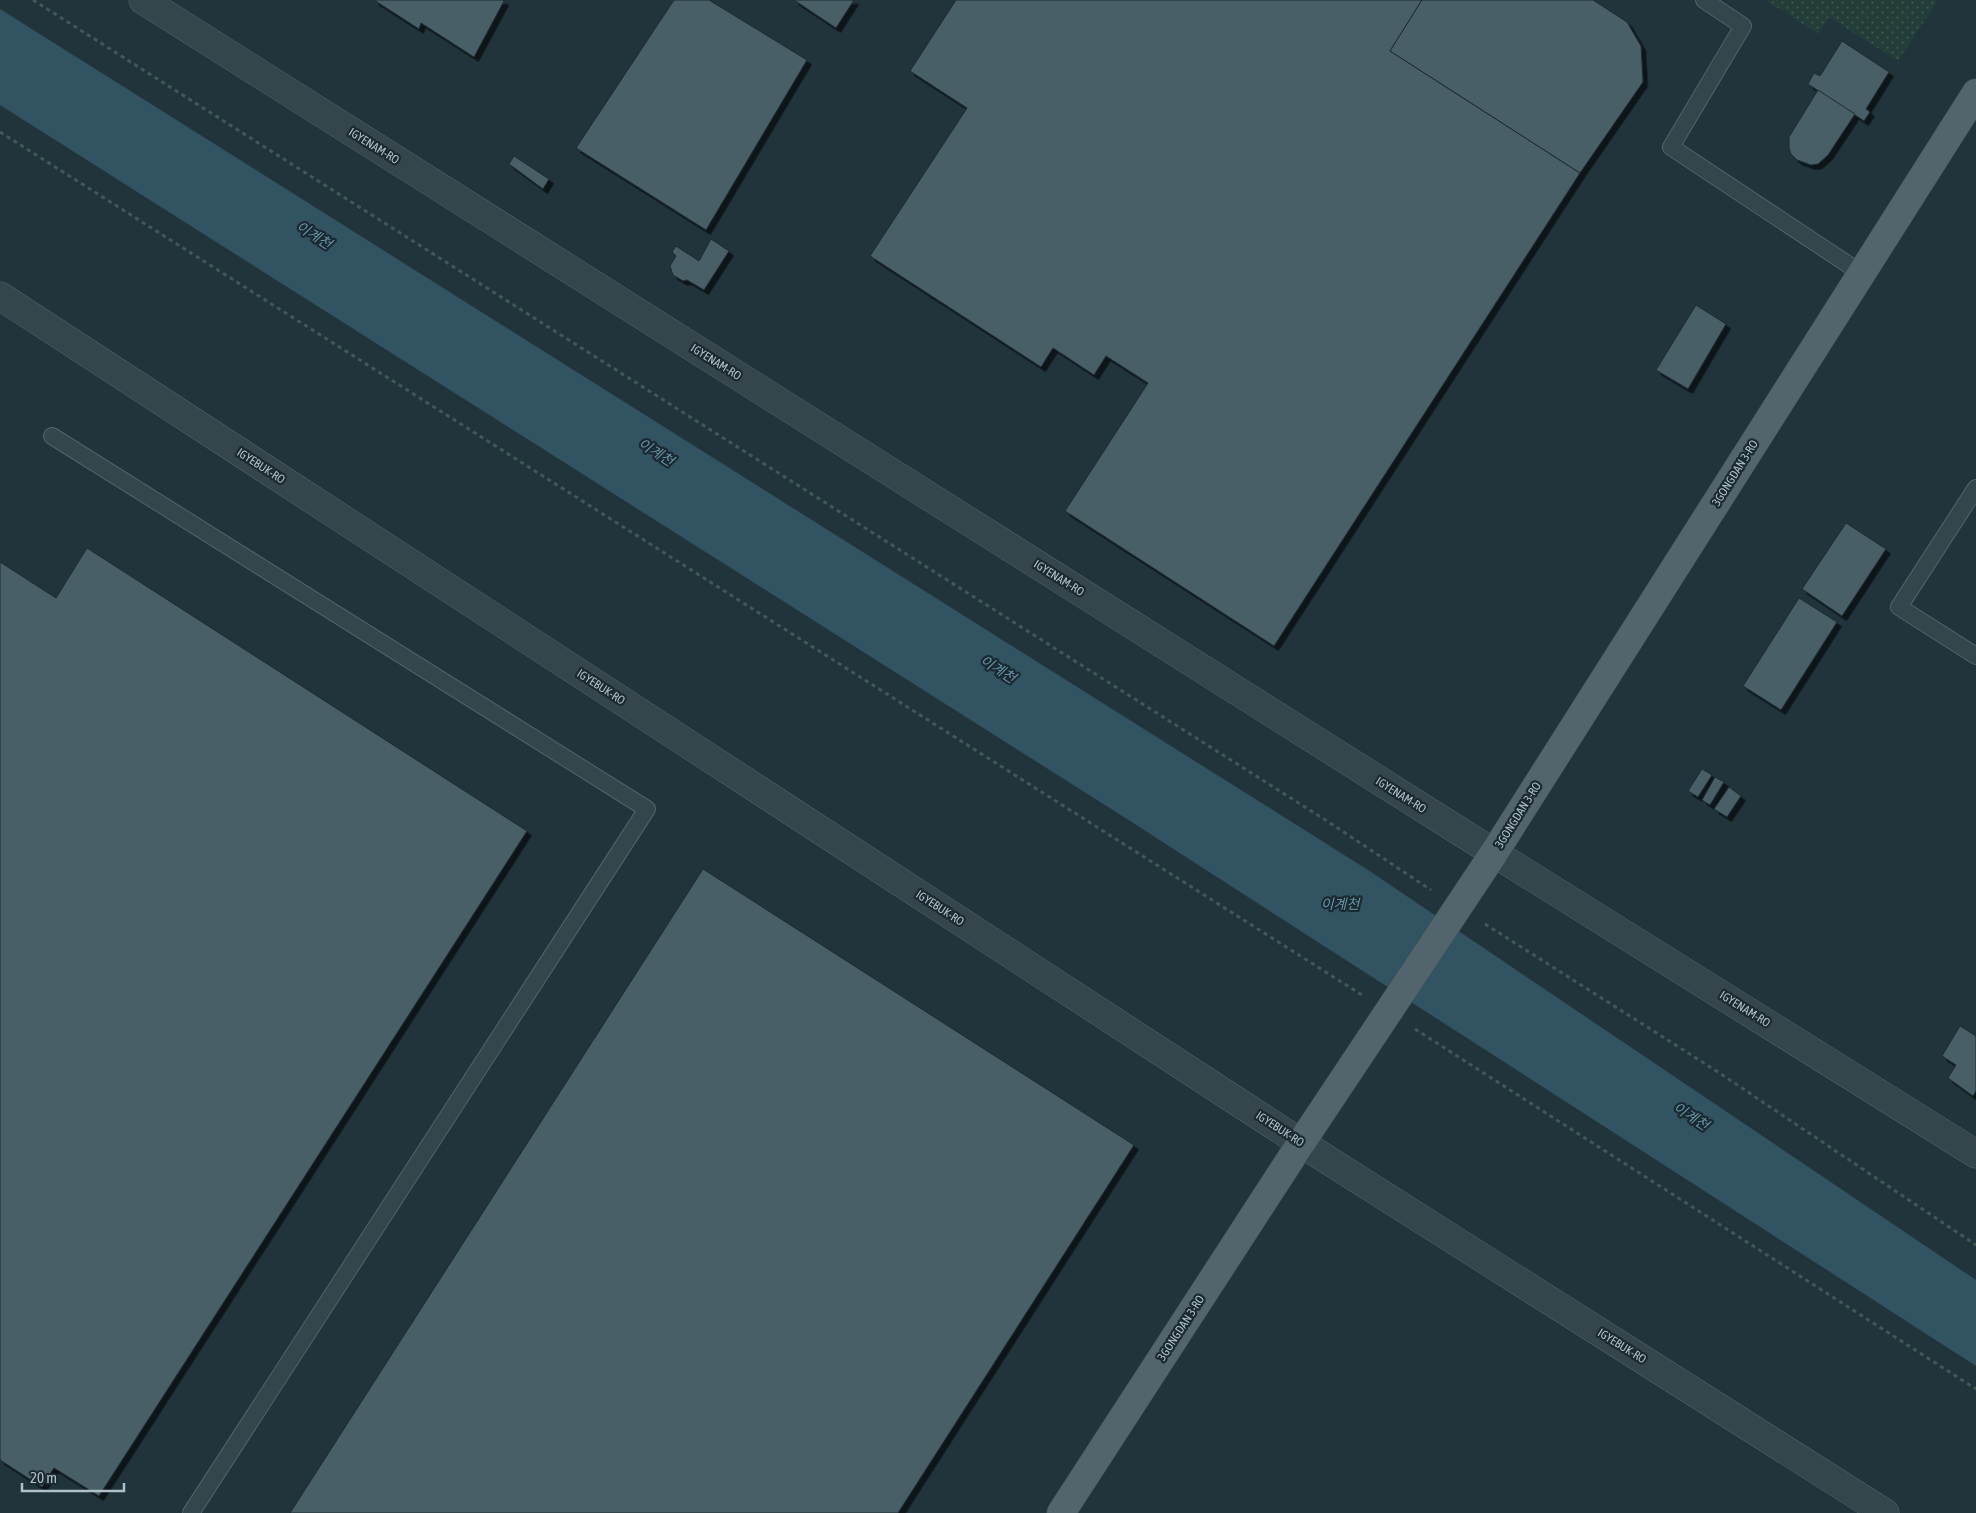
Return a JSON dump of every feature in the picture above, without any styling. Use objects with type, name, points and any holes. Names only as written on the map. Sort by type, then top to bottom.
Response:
[{"type":"main road","name":"3GONGDAN 3-RO","points":[[1061,1513],[1301,1143],[1494,853],[1976,93]]},
{"type":"street","name":"IGYENAM-RO","points":[[143,0],[1494,853],[1976,1154]]},
{"type":"street","name":"IGYEBUK-RO","points":[[0,296],[1301,1143],[1885,1513]]},
{"type":"lane","points":[[1704,0],[1743,26],[1671,147],[1861,274]]},
{"type":"lane","points":[[52,436],[647,809],[191,1513]]},
{"type":"lane","points":[[1976,488],[1899,607],[1976,656]]},
{"type":"path","points":[[33,0],[1302,805],[1439,895]]},
{"type":"path","points":[[0,132],[1369,1000]]},
{"type":"path","points":[[1480,921],[1718,1072],[1976,1245]]},
{"type":"path","points":[[1410,1026],[1976,1389]]},
{"type":"green space","points":[[1766,0],[1938,0],[1898,61],[1829,17],[1818,34]]},
{"type":"water","name":"이계천","points":[[0,9],[1368,870],[1976,1280],[1976,1366],[1127,819],[0,105]]},
{"type":"building","points":[[374,0],[504,1],[474,57],[421,23],[419,29]]},
{"type":"building","points":[[674,0],[709,0],[807,60],[706,230],[576,148]]},
{"type":"building","points":[[794,0],[854,0],[836,28]]},
{"type":"building","points":[[956,0],[1422,0],[1390,51],[1580,173],[1274,646],[1065,511],[1148,383],[1106,356],[1094,375],[1053,348],[1041,367],[870,256],[967,108],[910,71]]},
{"type":"building","points":[[1422,0],[1593,0],[1627,22],[1641,46],[1643,82],[1580,173],[1390,51]]},
{"type":"building","points":[[1842,41],[1889,72],[1866,109],[1870,112],[1864,121],[1808,84],[1814,73],[1820,76]]},
{"type":"building","points":[[1818,90],[1855,114],[1828,155],[1818,164],[1811,165],[1797,160],[1791,154],[1789,137]]},
{"type":"building","points":[[514,156],[549,179],[543,189],[509,164]]},
{"type":"building","points":[[711,239],[729,251],[704,290],[687,280],[683,281],[673,275],[670,266],[676,256],[672,252],[676,246],[699,261]]},
{"type":"building","points":[[1696,305],[1726,324],[1688,389],[1656,370]]},
{"type":"building","points":[[1846,523],[1886,549],[1842,616],[1802,589]]},
{"type":"building","points":[[87,548],[527,831],[99,1496],[54,1468],[42,1487],[0,1460],[0,562],[56,598]]},
{"type":"building","points":[[1799,598],[1837,622],[1781,710],[1743,686]]},
{"type":"building","points":[[1702,769],[1712,775],[1698,797],[1688,791]]},
{"type":"building","points":[[1715,777],[1724,782],[1710,805],[1702,800]]},
{"type":"building","points":[[1729,787],[1741,796],[1727,817],[1714,809]]},
{"type":"building","points":[[703,869],[1134,1145],[898,1513],[290,1513]]},
{"type":"building","points":[[1960,1026],[1976,1036],[1976,1091],[1973,1096],[1948,1078],[1956,1065],[1942,1056]]}]
